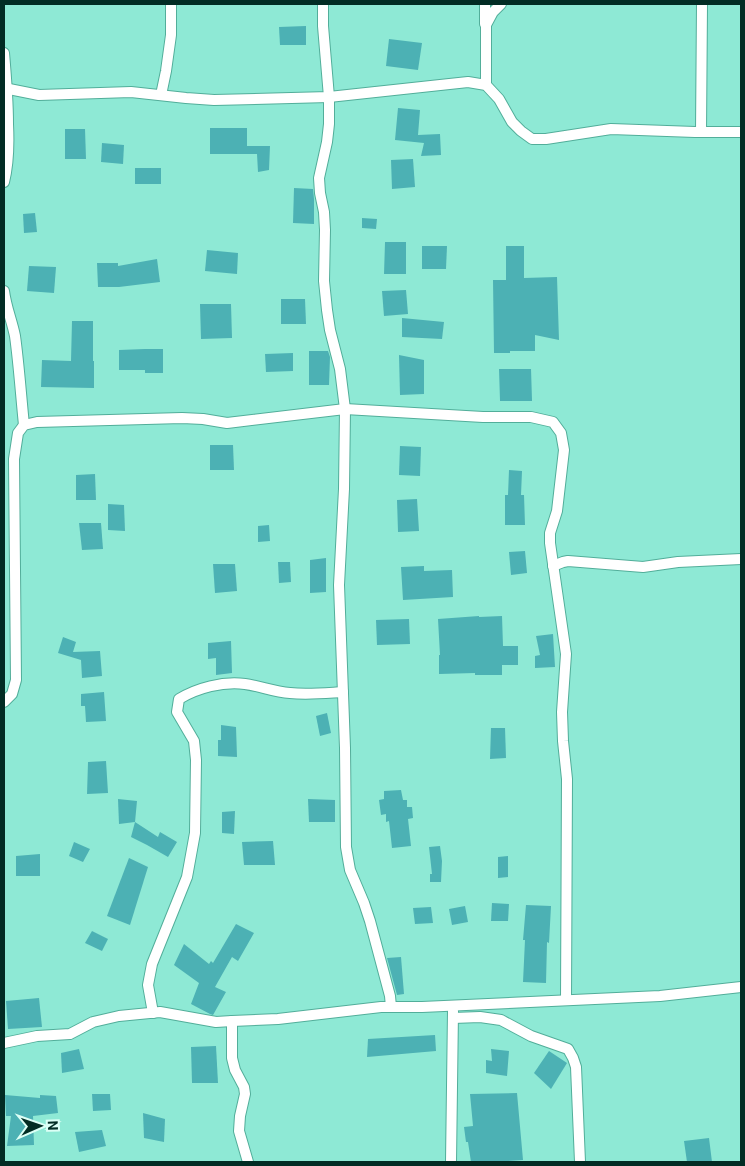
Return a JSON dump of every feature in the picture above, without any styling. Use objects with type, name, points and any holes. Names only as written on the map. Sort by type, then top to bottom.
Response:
[{"type":"street","points":[[161,95],[171,35],[171,4]]},
{"type":"street","points":[[323,4],[329,97],[327,142],[319,178],[324,212],[324,281],[330,330],[340,369],[345,409],[344,489],[339,585],[346,847],[350,870],[370,921],[390,996],[391,1007]]},
{"type":"street","points":[[484,4],[486,85]]},
{"type":"street","points":[[486,25],[493,12],[501,4]]},
{"type":"street","points":[[701,132],[702,4]]},
{"type":"street","points":[[4,53],[9,148],[8,168],[4,182]]},
{"type":"street","points":[[6,88],[39,95],[131,92],[214,100],[329,97],[468,82],[486,85],[499,99],[512,122],[532,139],[546,140],[611,129],[741,132]]},
{"type":"street","points":[[4,291],[15,336],[24,425]]},
{"type":"street","points":[[4,702],[12,694],[16,680],[14,459],[18,433],[24,425],[37,422],[182,418],[227,423],[345,409],[483,417],[531,417],[553,422],[561,433],[564,450],[557,511],[550,532],[550,543],[566,654],[562,712],[566,779],[566,1000]]},
{"type":"street","points":[[553,566],[568,561],[643,567],[691,561],[741,560]]},
{"type":"street","points":[[153,1013],[148,985],[152,964],[187,877],[195,833],[196,760],[194,741],[177,712],[178,698],[191,691],[225,683],[245,684],[290,693],[343,692]]},
{"type":"street","points":[[4,1043],[37,1036],[70,1034],[93,1022],[120,1016],[160,1012],[216,1022],[278,1019],[381,1007],[453,1006],[660,996],[741,987]]},
{"type":"street","points":[[451,1162],[453,1006]]},
{"type":"street","points":[[453,1018],[480,1017],[501,1020],[531,1036],[568,1049],[576,1067],[580,1162]]},
{"type":"street","points":[[232,1021],[232,1058],[235,1070],[244,1086],[245,1094],[239,1130],[248,1162]]},
{"type":"building","points":[[306,26],[306,45],[280,45],[279,27]]},
{"type":"building","points":[[389,39],[422,43],[418,70],[386,66]]},
{"type":"building","points":[[398,108],[420,110],[418,135],[440,134],[441,155],[421,156],[424,143],[395,140]]},
{"type":"building","points":[[210,128],[247,128],[247,146],[270,146],[269,170],[258,172],[257,154],[210,154]]},
{"type":"building","points":[[65,129],[85,129],[86,159],[65,159]]},
{"type":"building","points":[[102,143],[124,145],[123,164],[101,162]]},
{"type":"building","points":[[413,159],[415,187],[392,189],[391,160]]},
{"type":"building","points":[[135,168],[161,168],[161,184],[135,184]]},
{"type":"building","points":[[294,188],[313,189],[314,224],[293,223]]},
{"type":"building","points":[[35,213],[37,232],[24,233],[23,214]]},
{"type":"building","points":[[362,218],[377,219],[376,229],[362,228]]},
{"type":"building","points":[[385,242],[406,242],[406,274],[384,274]]},
{"type":"building","points":[[422,246],[447,246],[446,269],[422,269]]},
{"type":"building","points":[[506,246],[524,246],[524,278],[557,277],[559,340],[535,335],[535,351],[494,353],[493,280],[506,280]]},
{"type":"building","points":[[207,250],[238,253],[237,274],[205,271]]},
{"type":"building","points":[[157,259],[160,282],[119,287],[98,287],[97,263],[118,263],[118,266]]},
{"type":"building","points":[[29,266],[56,267],[54,293],[27,291]]},
{"type":"building","points":[[406,290],[408,314],[384,316],[382,291]]},
{"type":"building","points":[[281,299],[305,299],[306,324],[281,324]]},
{"type":"building","points":[[200,304],[231,304],[232,338],[201,339]]},
{"type":"building","points":[[402,318],[444,322],[442,339],[402,337]]},
{"type":"building","points":[[72,321],[93,321],[94,388],[41,387],[42,360],[71,361]]},
{"type":"building","points":[[163,349],[163,373],[145,373],[145,370],[119,370],[119,350]]},
{"type":"building","points":[[309,351],[328,351],[330,357],[329,385],[309,385]]},
{"type":"building","points":[[293,353],[293,371],[266,372],[265,354]]},
{"type":"building","points":[[399,355],[424,360],[424,394],[400,395]]},
{"type":"building","points":[[499,369],[531,369],[532,401],[500,401]]},
{"type":"building","points":[[210,445],[233,445],[234,470],[210,470]]},
{"type":"building","points":[[400,446],[421,447],[420,476],[399,475]]},
{"type":"building","points":[[509,470],[522,471],[521,495],[524,495],[525,525],[505,525],[505,495],[508,495]]},
{"type":"building","points":[[95,474],[96,500],[76,500],[76,475]]},
{"type":"building","points":[[417,499],[419,531],[398,532],[397,500]]},
{"type":"building","points":[[108,504],[124,505],[125,531],[108,530]]},
{"type":"building","points":[[79,523],[101,523],[103,549],[82,550]]},
{"type":"building","points":[[269,525],[270,541],[258,542],[258,526]]},
{"type":"building","points":[[525,551],[527,573],[511,575],[509,552]]},
{"type":"building","points":[[326,558],[326,592],[310,593],[310,560]]},
{"type":"building","points":[[278,562],[290,562],[291,582],[279,583]]},
{"type":"building","points":[[213,564],[235,564],[237,591],[215,593]]},
{"type":"building","points":[[424,566],[424,571],[452,570],[453,597],[403,600],[401,567]]},
{"type":"building","points":[[502,616],[503,646],[518,646],[518,665],[502,665],[502,675],[475,675],[475,673],[439,674],[438,619]]},
{"type":"building","points":[[409,619],[410,644],[377,645],[376,620]]},
{"type":"building","points":[[553,634],[555,667],[535,668],[535,656],[540,655],[536,636]]},
{"type":"building","points":[[63,637],[76,642],[73,652],[100,651],[102,676],[82,678],[81,660],[58,653]]},
{"type":"building","points":[[231,641],[232,673],[216,675],[216,658],[208,659],[208,643]]},
{"type":"building","points":[[104,692],[106,721],[86,722],[85,706],[81,706],[81,694]]},
{"type":"building","points":[[327,713],[331,733],[320,736],[316,716]]},
{"type":"building","points":[[221,725],[236,727],[237,757],[218,756],[218,740],[221,740]]},
{"type":"building","points":[[491,728],[505,728],[506,758],[490,759]]},
{"type":"building","points":[[106,761],[108,793],[87,794],[88,762]]},
{"type":"building","points":[[401,790],[403,800],[407,800],[407,807],[412,807],[413,818],[408,819],[411,846],[392,848],[389,821],[386,822],[386,814],[381,815],[379,800],[384,799],[384,791]]},
{"type":"building","points":[[118,799],[137,801],[135,822],[119,824]]},
{"type":"building","points":[[308,799],[335,800],[335,822],[309,822]]},
{"type":"building","points":[[235,811],[234,834],[222,833],[222,812]]},
{"type":"building","points":[[135,822],[158,837],[160,832],[177,842],[168,857],[131,837]]},
{"type":"building","points":[[273,841],[275,865],[244,865],[242,842]]},
{"type":"building","points":[[74,842],[90,849],[83,862],[69,856]]},
{"type":"building","points":[[440,846],[442,861],[441,882],[430,882],[430,874],[432,874],[429,847]]},
{"type":"building","points":[[40,854],[40,876],[16,876],[16,856]]},
{"type":"building","points":[[508,856],[508,877],[498,878],[498,857]]},
{"type":"building","points":[[129,858],[148,867],[130,925],[107,916]]},
{"type":"building","points":[[492,903],[509,904],[508,921],[491,921]]},
{"type":"building","points":[[526,905],[551,906],[549,943],[547,942],[546,983],[523,982],[525,940],[523,940]]},
{"type":"building","points":[[465,906],[468,922],[452,925],[449,909]]},
{"type":"building","points":[[431,907],[433,923],[415,924],[413,908]]},
{"type":"building","points":[[236,924],[254,933],[238,961],[232,957],[215,987],[226,992],[213,1015],[191,1004],[199,983],[174,965],[184,944],[209,964],[211,961],[213,963]]},
{"type":"building","points":[[92,931],[108,939],[102,951],[85,943]]},
{"type":"building","points":[[401,957],[404,994],[397,995],[387,958]]},
{"type":"building","points":[[39,998],[42,1027],[8,1029],[6,1001]]},
{"type":"building","points":[[435,1035],[436,1051],[367,1057],[368,1039]]},
{"type":"building","points":[[216,1046],[218,1083],[192,1083],[191,1047]]},
{"type":"building","points":[[79,1049],[84,1069],[62,1073],[61,1053]]},
{"type":"building","points":[[491,1049],[509,1051],[507,1076],[486,1073],[486,1060],[492,1061]]},
{"type":"building","points":[[549,1051],[567,1063],[551,1089],[534,1073]]},
{"type":"building","points":[[517,1093],[523,1160],[471,1162],[464,1127],[473,1126],[470,1094]]},
{"type":"building","points":[[92,1094],[110,1094],[111,1110],[93,1111]]},
{"type":"building","points":[[5,1095],[40,1098],[40,1095],[56,1096],[58,1113],[33,1116],[34,1145],[7,1146],[11,1116],[6,1116]]},
{"type":"building","points":[[143,1113],[165,1119],[164,1142],[144,1138]]},
{"type":"building","points":[[102,1130],[106,1146],[79,1152],[75,1132]]},
{"type":"building","points":[[709,1138],[712,1162],[687,1162],[684,1141]]}]
